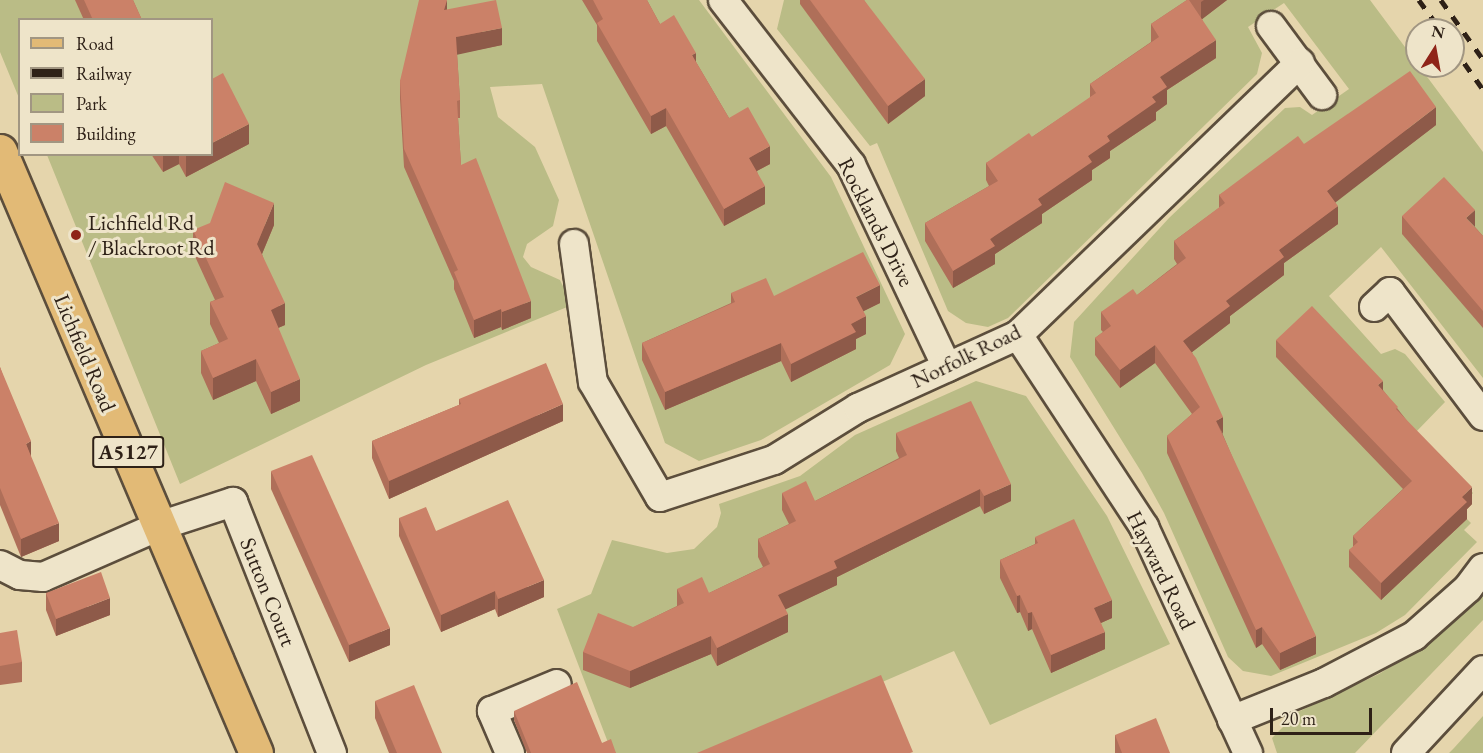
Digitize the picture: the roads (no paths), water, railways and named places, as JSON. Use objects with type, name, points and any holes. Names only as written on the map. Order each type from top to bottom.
[{"type":"main road","name":"Lichfield Road","points":[[3,167],[256,753]]},
{"type":"street","name":"Rocklands Drive","points":[[732,4],[851,165],[947,367]]},
{"type":"street","points":[[1271,26],[1322,95]]},
{"type":"street","name":"Norfolk Road","points":[[574,244],[593,382],[660,497],[774,460],[858,408],[1018,335],[1300,63]]},
{"type":"street","points":[[1374,307],[1390,292],[1483,416]]},
{"type":"street","name":"Hayward Road","points":[[1018,335],[1144,526],[1248,753]]},
{"type":"street","name":"Sutton Court","points":[[159,526],[233,502],[332,753]]},
{"type":"street","points":[[0,565],[20,574],[44,578],[159,526]]},
{"type":"street","points":[[1232,720],[1324,683],[1413,636],[1468,588],[1483,568]]},
{"type":"street","points":[[1406,753],[1483,670]]},
{"type":"street","points":[[510,753],[492,711],[557,684]]},
{"type":"railway","points":[[1419,0],[1432,18]]},
{"type":"railway","points":[[1441,0],[1483,59]]},
{"type":"railway","points":[[1465,64],[1483,89]]},
{"type":"place","name":"Lichfield Rd / Blackroot Rd","points":[[76,235]]}]
